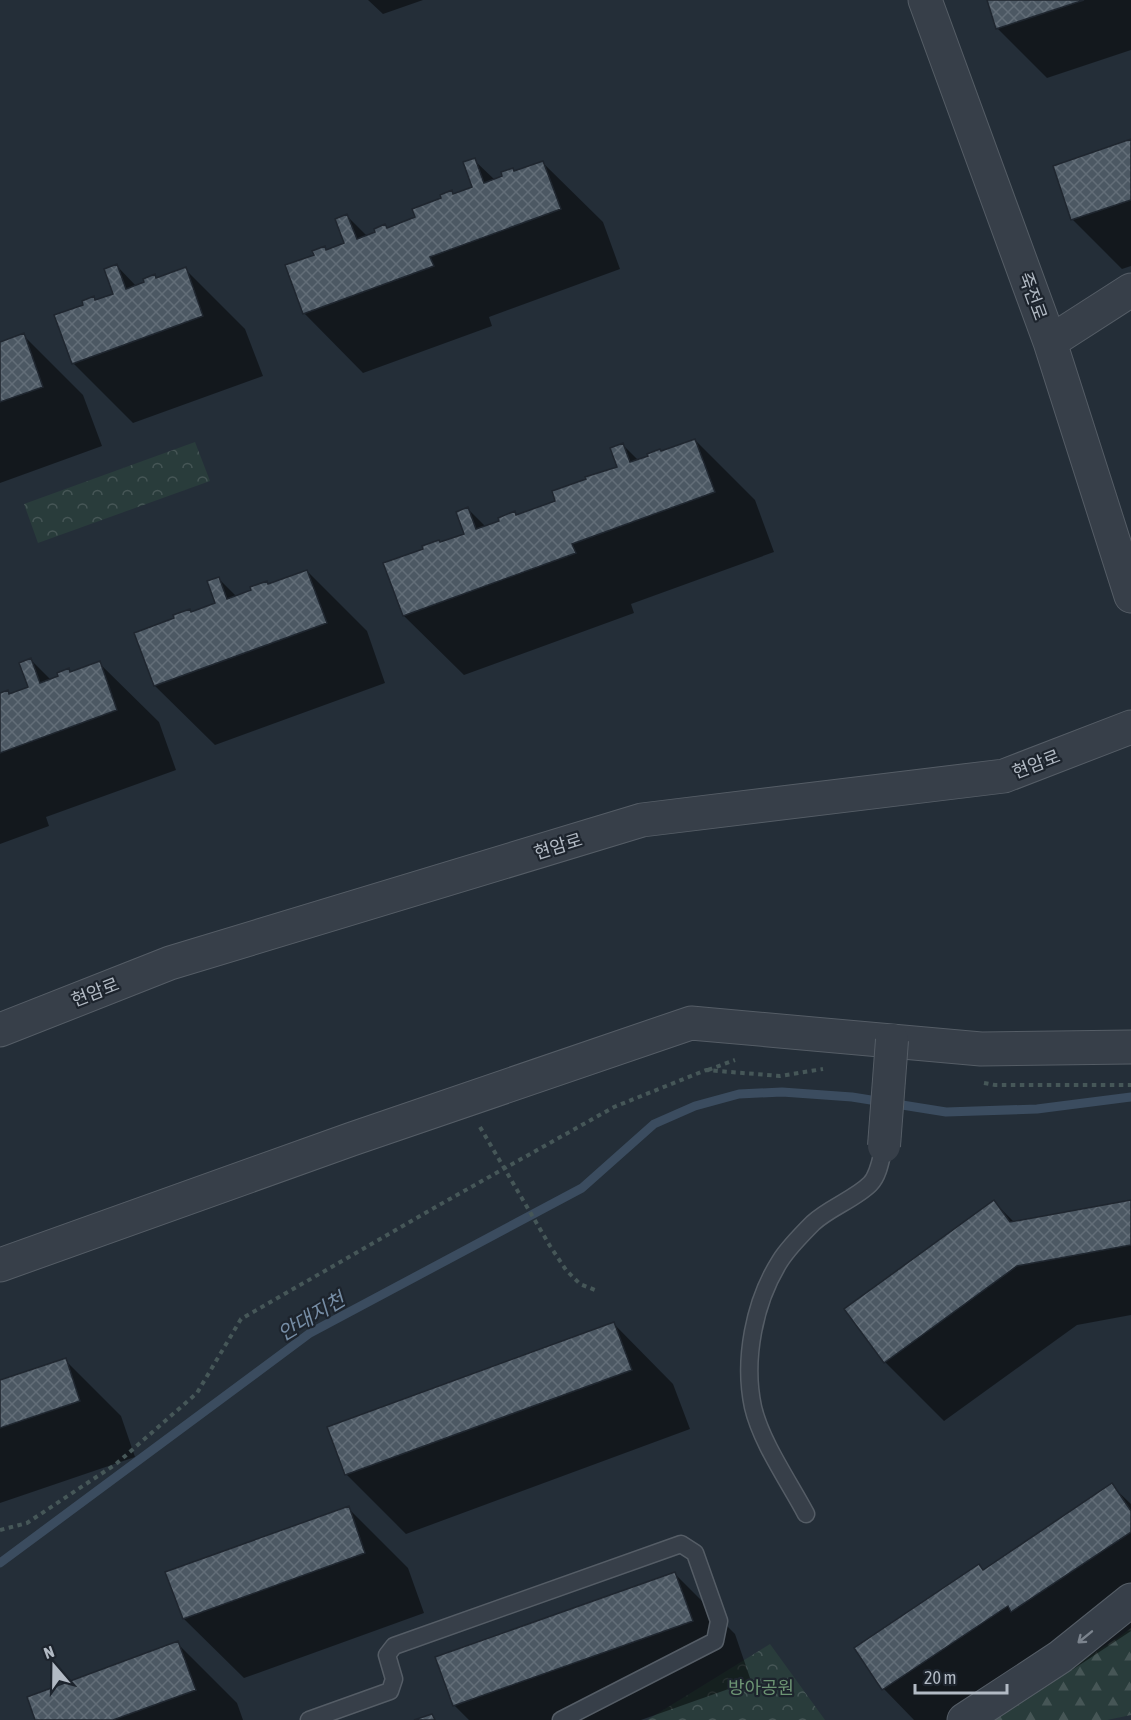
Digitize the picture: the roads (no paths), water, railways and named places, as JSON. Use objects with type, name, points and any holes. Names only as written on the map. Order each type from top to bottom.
[{"type":"street","name":"죽전로","points":[[925,0],[1050,342],[1131,596]]},
{"type":"street","points":[[1050,342],[1131,290]]},
{"type":"street","name":"현암로","points":[[0,1030],[170,963],[642,820],[1004,776],[1131,727]]},
{"type":"street","points":[[0,1265],[352,1138],[691,1023],[981,1049],[1131,1047]]},
{"type":"street","points":[[884,1146],[892,1040]]},
{"type":"street","points":[[964,1720],[1060,1657],[1131,1600]]},
{"type":"lane","points":[[806,1514],[765,1440],[753,1408],[750,1383],[751,1353],[756,1320],[768,1284],[781,1260],[815,1222],[871,1184],[884,1146]]},
{"type":"lane","points":[[309,1720],[390,1691],[394,1678],[387,1655],[394,1646],[681,1544],[695,1553],[719,1621],[715,1641],[561,1720]]},
{"type":"waterway","name":"안대지천","points":[[0,1563],[310,1333],[582,1188],[654,1124],[695,1106],[739,1094],[782,1092],[852,1097],[946,1112],[1037,1109],[1131,1097]]},
{"type":"park label","name":"방아공원","points":[[761,1687]]}]
